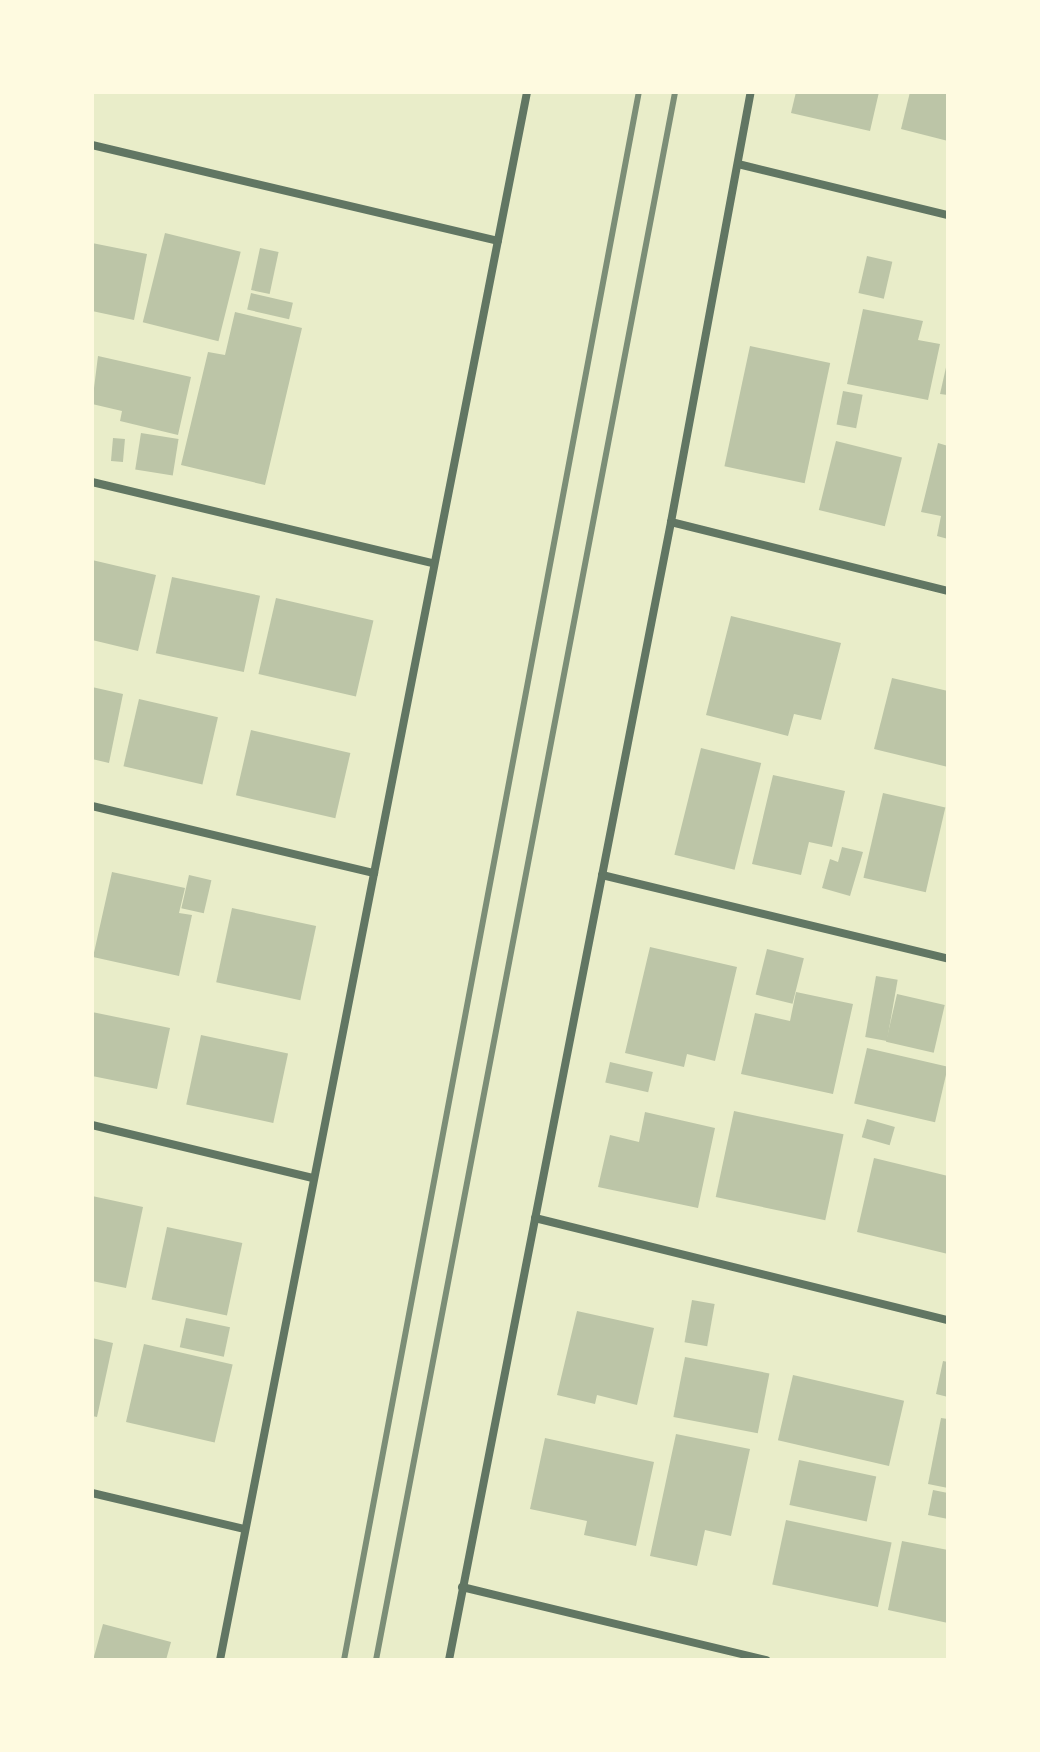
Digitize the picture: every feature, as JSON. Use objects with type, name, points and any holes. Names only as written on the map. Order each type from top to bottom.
[{"type":"street","points":[[220,1660],[527,92]]},
{"type":"street","points":[[449,1660],[671,522],[751,92]]},
{"type":"street","points":[[92,145],[498,241]]},
{"type":"street","points":[[738,164],[948,215]]},
{"type":"street","points":[[92,482],[433,563]]},
{"type":"street","points":[[671,522],[948,591]]},
{"type":"street","points":[[92,806],[374,873]]},
{"type":"street","points":[[602,875],[948,959]]},
{"type":"street","points":[[92,1125],[313,1178]]},
{"type":"street","points":[[535,1218],[948,1320]]},
{"type":"street","points":[[92,1493],[244,1529]]},
{"type":"street","points":[[462,1587],[766,1660]]},
{"type":"building","points":[[796,92],[879,92],[870,131],[791,113]]},
{"type":"building","points":[[910,92],[948,92],[948,141],[901,129]]},
{"type":"building","points":[[165,233],[241,252],[218,341],[143,322]]},
{"type":"building","points":[[92,243],[147,254],[134,320],[92,311]]},
{"type":"building","points":[[260,248],[279,252],[270,294],[251,290]]},
{"type":"building","points":[[867,256],[892,262],[884,299],[858,293]]},
{"type":"building","points":[[251,293],[293,303],[289,319],[247,310]]},
{"type":"building","points":[[863,309],[923,321],[918,340],[940,344],[928,400],[847,384]]},
{"type":"building","points":[[235,312],[302,328],[265,485],[181,465],[208,352],[225,355]]},
{"type":"building","points":[[750,346],[830,363],[805,483],[724,466]]},
{"type":"building","points":[[98,356],[191,377],[178,435],[120,421],[122,411],[92,404]]},
{"type":"building","points":[[948,363],[948,395],[940,394]]},
{"type":"building","points":[[843,391],[863,395],[856,428],[837,424]]},
{"type":"building","points":[[141,433],[179,439],[173,475],[135,470]]},
{"type":"building","points":[[113,438],[125,439],[123,462],[111,461]]},
{"type":"building","points":[[836,441],[902,457],[885,526],[819,510]]},
{"type":"building","points":[[938,443],[948,446],[948,539],[937,536],[941,516],[921,512]]},
{"type":"building","points":[[92,560],[156,575],[138,651],[92,640]]},
{"type":"building","points":[[172,577],[260,596],[244,672],[156,653]]},
{"type":"building","points":[[276,598],[373,620],[356,696],[258,674]]},
{"type":"building","points":[[731,616],[841,643],[821,720],[794,714],[788,736],[706,715]]},
{"type":"building","points":[[892,678],[948,691],[948,767],[874,749]]},
{"type":"building","points":[[92,687],[123,694],[109,763],[92,759]]},
{"type":"building","points":[[139,699],[218,717],[202,784],[123,766]]},
{"type":"building","points":[[251,730],[350,753],[335,818],[236,795]]},
{"type":"building","points":[[701,748],[761,763],[735,870],[674,855]]},
{"type":"building","points":[[773,775],[845,791],[832,847],[809,842],[801,875],[752,864]]},
{"type":"building","points":[[883,793],[945,807],[926,892],[863,878]]},
{"type":"building","points":[[842,847],[863,852],[850,896],[822,888],[830,859],[838,862]]},
{"type":"building","points":[[112,872],[185,888],[179,913],[192,915],[179,976],[93,957]]},
{"type":"building","points":[[189,875],[211,880],[204,913],[181,908]]},
{"type":"building","points":[[232,908],[316,926],[300,1000],[216,982]]},
{"type":"building","points":[[650,947],[737,967],[715,1061],[687,1054],[684,1067],[625,1053]]},
{"type":"building","points":[[767,949],[804,958],[793,1004],[756,995]]},
{"type":"building","points":[[876,976],[898,980],[887,1041],[865,1037]]},
{"type":"building","points":[[796,992],[853,1004],[833,1094],[741,1074],[755,1013],[790,1021]]},
{"type":"building","points":[[897,994],[945,1005],[934,1053],[886,1042]]},
{"type":"building","points":[[92,1012],[170,1028],[157,1089],[92,1076]]},
{"type":"building","points":[[201,1035],[288,1054],[273,1123],[186,1104]]},
{"type":"building","points":[[867,1048],[948,1067],[935,1122],[854,1104]]},
{"type":"building","points":[[610,1062],[653,1072],[648,1092],[605,1082]]},
{"type":"building","points":[[734,1111],[844,1134],[825,1220],[716,1197]]},
{"type":"building","points":[[645,1112],[715,1128],[698,1208],[598,1187],[610,1135],[639,1142]]},
{"type":"building","points":[[867,1119],[895,1127],[890,1145],[862,1137]]},
{"type":"building","points":[[874,1158],[948,1176],[948,1254],[857,1232]]},
{"type":"building","points":[[92,1196],[143,1207],[126,1288],[92,1281]]},
{"type":"building","points":[[167,1227],[242,1243],[227,1315],[152,1299]]},
{"type":"building","points":[[692,1300],[715,1304],[707,1346],[685,1342]]},
{"type":"building","points":[[577,1311],[654,1328],[637,1405],[597,1395],[595,1404],[557,1395]]},
{"type":"building","points":[[186,1318],[230,1327],[224,1357],[180,1347]]},
{"type":"building","points":[[92,1338],[113,1343],[97,1417],[92,1416]]},
{"type":"building","points":[[144,1344],[233,1364],[215,1442],[126,1422]]},
{"type":"building","points":[[685,1357],[769,1373],[758,1433],[673,1417]]},
{"type":"building","points":[[943,1361],[948,1362],[948,1397],[936,1394]]},
{"type":"building","points":[[793,1375],[904,1401],[889,1466],[778,1440]]},
{"type":"building","points":[[941,1418],[948,1419],[948,1488],[928,1484]]},
{"type":"building","points":[[676,1434],[750,1449],[731,1536],[705,1530],[697,1566],[650,1556]]},
{"type":"building","points":[[545,1438],[654,1462],[636,1546],[584,1535],[587,1521],[530,1509]]},
{"type":"building","points":[[799,1460],[876,1476],[867,1521],[789,1505]]},
{"type":"building","points":[[933,1490],[948,1493],[948,1519],[928,1515]]},
{"type":"building","points":[[786,1520],[892,1542],[878,1607],[772,1585]]},
{"type":"building","points":[[902,1541],[948,1550],[948,1623],[888,1610]]},
{"type":"building","points":[[103,1624],[171,1642],[166,1660],[93,1660]]},
{"type":"railway","points":[[344,1660],[639,92]]},
{"type":"railway","points":[[376,1660],[675,92]]}]
